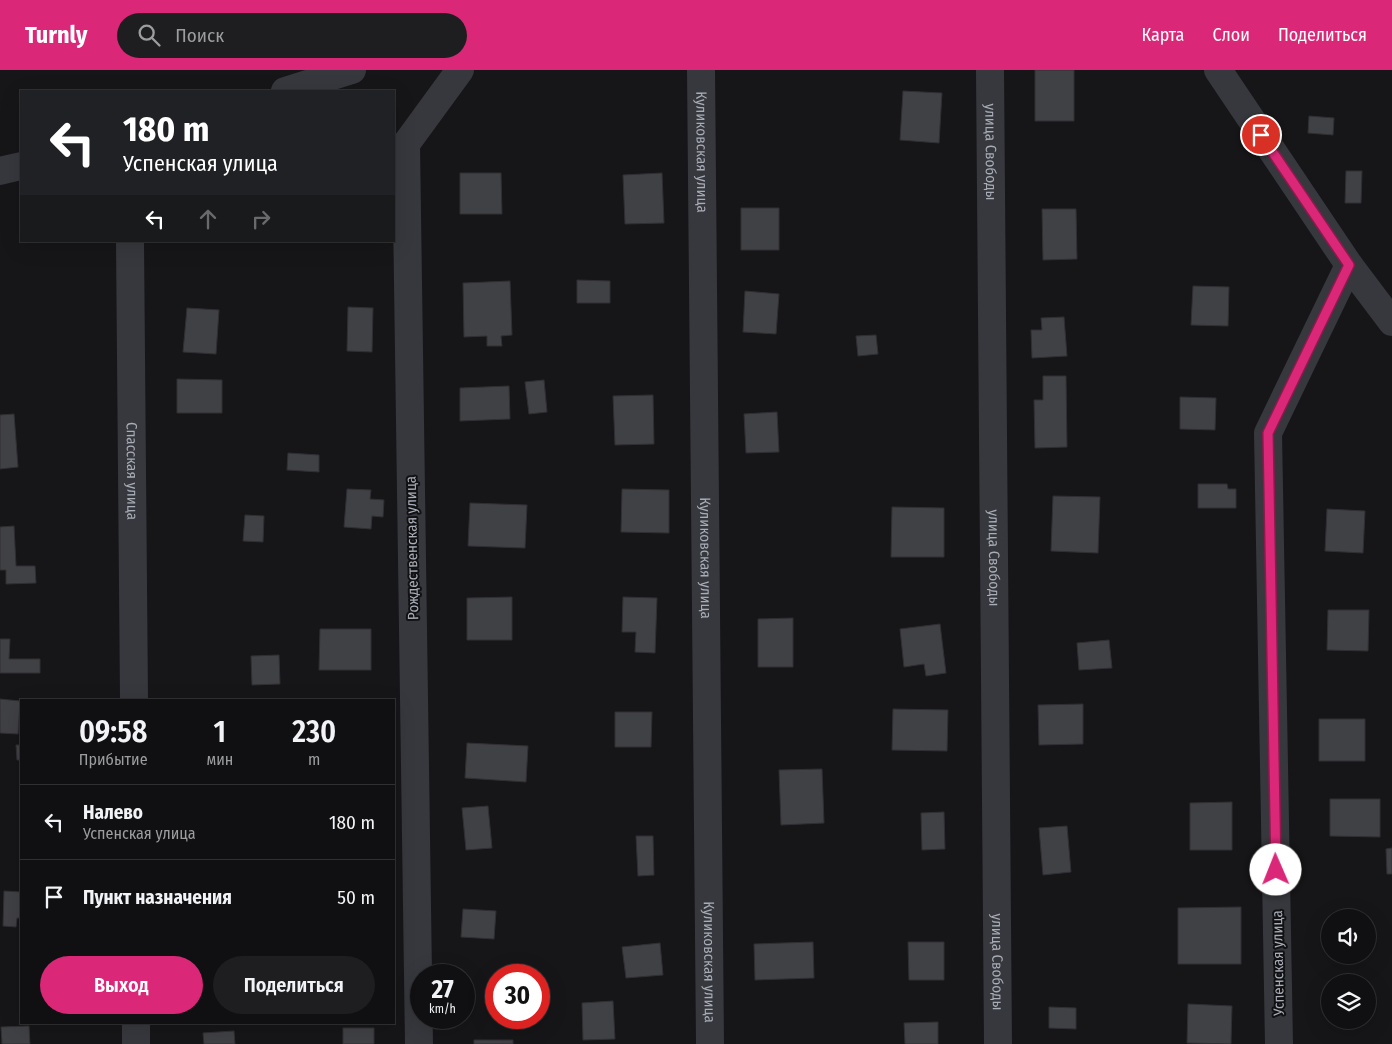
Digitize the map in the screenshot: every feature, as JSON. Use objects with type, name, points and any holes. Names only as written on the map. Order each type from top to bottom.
[{"type":"street","points":[[288,90],[352,70]]},
{"type":"street","name":"Рождественская улица","points":[[419,1044],[406,144],[460,70]]},
{"type":"street","name":"Куликовская улица","points":[[701,70],[710,1044]]},
{"type":"street","name":"улица Свободы","points":[[990,70],[998,1044]]},
{"type":"street","points":[[1218,70],[1349,265],[1392,322]]},
{"type":"street","points":[[0,171],[20,166]]},
{"type":"street","name":"Спасская улица","points":[[130,242],[134,699]]},
{"type":"street","name":"Успенская улица","points":[[1279,1044],[1268,433],[1349,265]]},
{"type":"street","points":[[136,1024],[136,1044]]},
{"type":"building","points":[[1035,70],[1074,70],[1074,121],[1035,121]]},
{"type":"building","points":[[903,91],[942,93],[939,143],[900,140]]},
{"type":"building","points":[[1309,116],[1334,118],[1333,135],[1308,133]]},
{"type":"building","points":[[1346,171],[1362,171],[1361,203],[1345,203]]},
{"type":"building","points":[[460,173],[501,173],[502,214],[460,214]]},
{"type":"building","points":[[662,173],[664,223],[625,224],[623,175]]},
{"type":"building","points":[[741,208],[779,208],[779,250],[741,250]]},
{"type":"building","points":[[1042,209],[1076,209],[1077,259],[1043,260]]},
{"type":"building","points":[[577,280],[610,281],[610,303],[577,303]]},
{"type":"building","points":[[510,281],[512,335],[501,336],[502,346],[487,346],[487,336],[464,337],[463,283]]},
{"type":"building","points":[[1193,286],[1229,287],[1228,326],[1191,325]]},
{"type":"building","points":[[745,291],[779,294],[776,334],[743,332]]},
{"type":"building","points":[[348,307],[373,308],[372,352],[347,351]]},
{"type":"building","points":[[187,308],[219,310],[216,354],[183,352]]},
{"type":"building","points":[[1064,317],[1067,356],[1032,358],[1031,330],[1042,330],[1041,318]]},
{"type":"building","points":[[876,335],[878,354],[858,356],[856,336]]},
{"type":"building","points":[[1043,376],[1066,376],[1067,447],[1035,448],[1034,400],[1043,400]]},
{"type":"building","points":[[177,379],[222,380],[222,413],[177,413]]},
{"type":"building","points":[[544,380],[547,412],[529,414],[525,382]]},
{"type":"building","points":[[509,386],[510,419],[460,421],[460,388]]},
{"type":"building","points":[[653,395],[654,444],[615,445],[613,396]]},
{"type":"building","points":[[1180,397],[1216,398],[1215,430],[1180,429]]},
{"type":"building","points":[[777,412],[779,452],[746,453],[744,414]]},
{"type":"building","points":[[14,414],[18,467],[0,469],[0,415]]},
{"type":"building","points":[[288,453],[319,455],[319,472],[287,470]]},
{"type":"building","points":[[1198,484],[1227,484],[1228,489],[1236,489],[1236,508],[1198,508]]},
{"type":"building","points":[[347,489],[371,490],[370,499],[384,500],[383,517],[372,516],[371,529],[344,527]]},
{"type":"building","points":[[622,489],[669,490],[669,533],[621,532]]},
{"type":"building","points":[[1053,496],[1100,497],[1098,553],[1051,551]]},
{"type":"building","points":[[470,503],[527,505],[525,548],[468,546]]},
{"type":"building","points":[[892,507],[944,508],[944,557],[891,557]]},
{"type":"building","points":[[1327,509],[1365,511],[1363,553],[1325,551]]},
{"type":"building","points":[[245,515],[264,516],[263,542],[243,541]]},
{"type":"building","points":[[14,526],[16,566],[35,566],[36,583],[6,584],[6,570],[0,570],[0,527]]},
{"type":"building","points":[[512,597],[512,640],[467,640],[467,598]]},
{"type":"building","points":[[623,597],[657,598],[655,653],[635,652],[636,632],[622,632]]},
{"type":"building","points":[[1328,610],[1369,610],[1368,651],[1327,650]]},
{"type":"building","points":[[793,618],[793,667],[758,667],[758,619]]},
{"type":"building","points":[[940,624],[946,673],[926,676],[924,664],[904,667],[900,629]]},
{"type":"building","points":[[320,629],[371,629],[371,670],[319,670]]},
{"type":"building","points":[[0,639],[10,639],[9,659],[40,659],[40,673],[0,673]]},
{"type":"building","points":[[1109,640],[1112,668],[1079,670],[1077,643]]},
{"type":"building","points":[[279,655],[280,684],[252,685],[251,656]]},
{"type":"building","points":[[0,699],[20,701],[18,734],[0,733]]},
{"type":"building","points":[[1083,704],[1083,744],[1039,745],[1038,705]]},
{"type":"building","points":[[893,709],[948,710],[947,751],[892,750]]},
{"type":"building","points":[[615,712],[652,712],[651,747],[615,747]]},
{"type":"building","points":[[1319,719],[1365,719],[1365,761],[1319,761]]},
{"type":"building","points":[[467,743],[528,746],[526,782],[465,778]]},
{"type":"building","points":[[16,745],[20,745],[20,760],[17,760]]},
{"type":"building","points":[[822,769],[824,823],[781,825],[779,770]]},
{"type":"building","points":[[1330,799],[1380,799],[1380,837],[1330,836]]},
{"type":"building","points":[[1232,802],[1232,850],[1190,850],[1190,803]]},
{"type":"building","points":[[488,806],[492,848],[466,850],[462,808]]},
{"type":"building","points":[[944,812],[945,849],[922,850],[921,813]]},
{"type":"building","points":[[1067,826],[1071,872],[1043,875],[1039,828]]},
{"type":"building","points":[[636,836],[653,836],[654,875],[638,876]]},
{"type":"building","points":[[1392,848],[1392,874],[1387,874],[1386,849]]},
{"type":"building","points":[[4,891],[20,892],[20,918],[17,918],[16,927],[3,926]]},
{"type":"building","points":[[1241,907],[1241,964],[1178,964],[1178,908]]},
{"type":"building","points":[[463,909],[496,911],[494,939],[461,937]]},
{"type":"building","points":[[813,942],[814,978],[755,980],[754,944]]},
{"type":"building","points":[[908,942],[944,942],[944,980],[909,980]]},
{"type":"building","points":[[660,943],[663,975],[626,978],[622,947]]},
{"type":"building","points":[[613,1001],[615,1039],[583,1040],[582,1003]]},
{"type":"building","points":[[1188,1004],[1232,1006],[1231,1044],[1187,1043]]},
{"type":"building","points":[[1049,1007],[1076,1008],[1076,1029],[1049,1028]]},
{"type":"building","points":[[938,1022],[938,1044],[905,1044],[904,1023]]},
{"type":"building","points":[[29,1026],[30,1044],[2,1044],[1,1027]]},
{"type":"building","points":[[343,1028],[374,1028],[374,1044],[343,1044]]},
{"type":"building","points":[[234,1031],[235,1044],[204,1044],[203,1033]]},
{"type":"building","points":[[474,1040],[513,1040],[513,1044],[474,1044]]},
{"type":"route","points":[[1261,135],[1349,265],[1268,433],[1276,870]]}]
